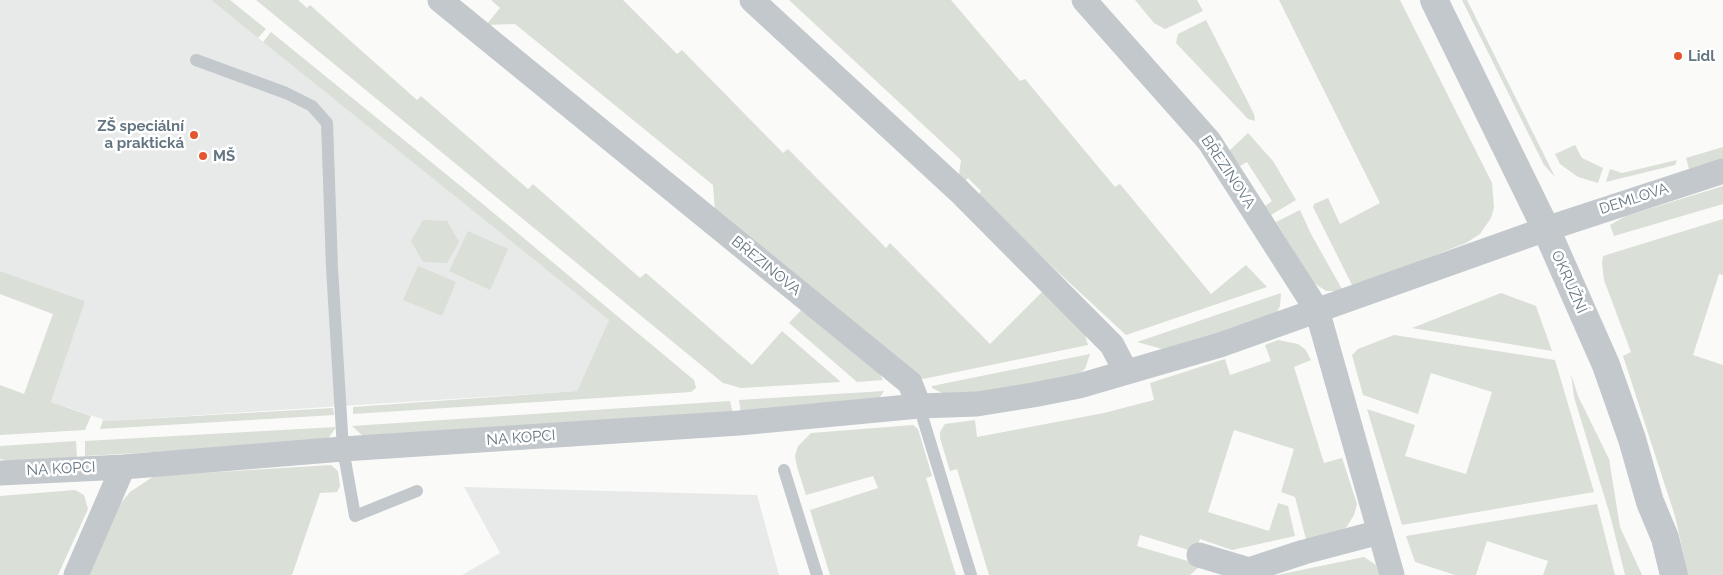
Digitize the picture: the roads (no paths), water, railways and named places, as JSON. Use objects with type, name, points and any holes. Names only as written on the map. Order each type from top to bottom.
[{"type":"street","name":"BŘEZINOVA","points":[[440,0],[910,383],[919,406]]},
{"type":"street","points":[[752,0],[959,191],[1112,345],[1126,372]]},
{"type":"street","name":"BŘEZINOVA","points":[[1084,0],[1209,141],[1316,310],[1392,575]]},
{"type":"street","name":"OKRUŽNÍ","points":[[1434,0],[1546,228],[1606,364],[1632,439],[1650,502],[1665,538],[1674,575]]},
{"type":"street","name":"DEMLOVA","points":[[1546,228],[1723,171]]},
{"type":"street","points":[[919,406],[977,404],[1079,386],[1220,346],[1546,228]]},
{"type":"street","name":"NA KOPCI","points":[[0,472],[122,467],[344,449],[739,424],[919,406]]},
{"type":"street","name":"NA KOPCI","points":[[76,575],[122,467]]},
{"type":"street","points":[[1199,555],[1248,572],[1304,552],[1380,532]]},
{"type":"lane","points":[[196,60],[278,90],[312,106],[327,123],[332,268],[344,449],[356,516],[416,491]]},
{"type":"lane","points":[[919,406],[971,575]]},
{"type":"lane","points":[[784,470],[817,575]]},
{"type":"place","name":"Lidl","points":[[1678,56]]},
{"type":"place","name":"ZŠ speciální a praktická","points":[[194,135]]},
{"type":"place","name":"MŠ","points":[[203,156]]}]
